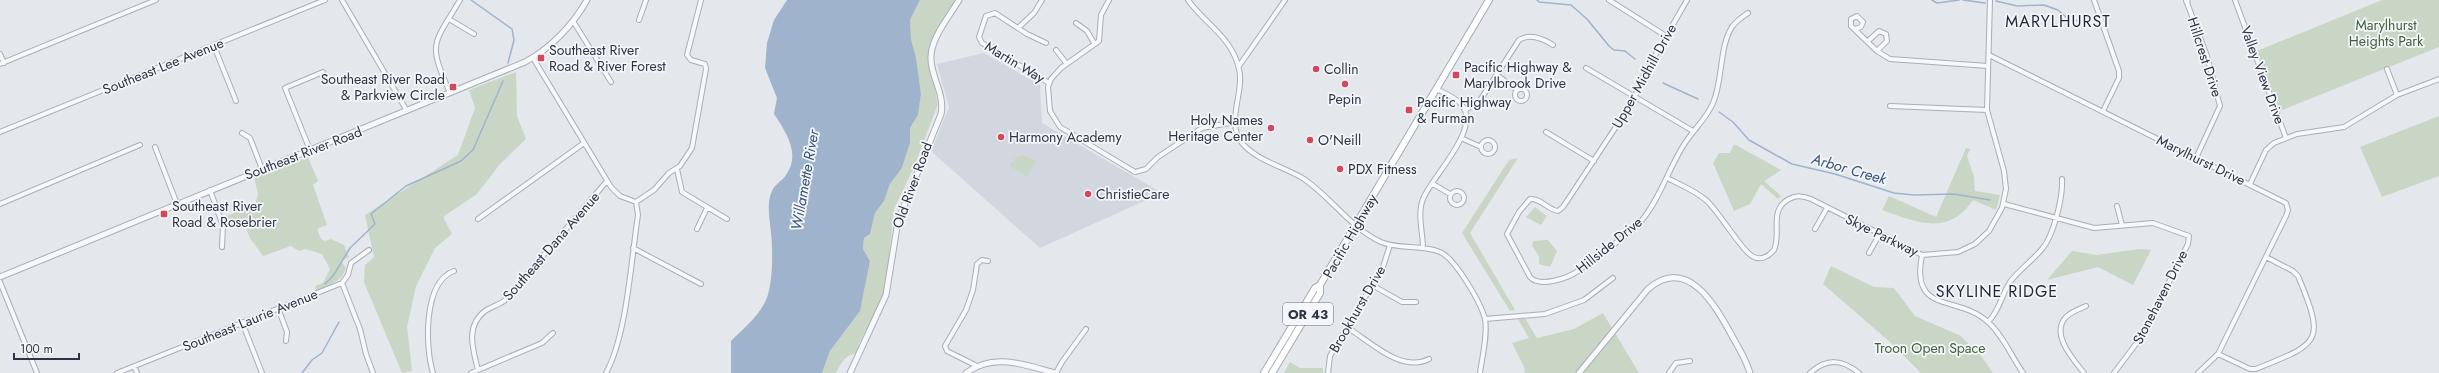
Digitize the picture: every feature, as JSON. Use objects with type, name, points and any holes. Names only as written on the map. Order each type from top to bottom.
[{"type":"main road","name":"Pacific Highway","points":[[1264,373],[1315,288],[1320,285],[1356,226],[1488,0]]},
{"type":"main road","name":"Pacific Highway","points":[[1272,373],[1320,293],[1320,285]]},
{"type":"street","points":[[0,54],[2,64],[156,0]]},
{"type":"street","name":"Southeast Lee Avenue","points":[[0,132],[325,0]]},
{"type":"street","points":[[342,0],[407,111]]},
{"type":"street","points":[[450,93],[437,62],[435,51],[438,37],[460,0]]},
{"type":"street","name":"Southeast River Road","points":[[0,277],[262,168],[407,111],[533,58],[573,21],[587,0]]},
{"type":"street","points":[[638,20],[646,0]]},
{"type":"street","points":[[636,202],[654,190],[669,173],[677,169],[693,144],[706,69],[705,64],[691,60],[687,55],[701,0]]},
{"type":"street","name":"Old River Road","points":[[850,373],[886,295],[898,220],[940,114],[941,102],[931,63],[931,52],[959,0]]},
{"type":"street","points":[[1019,27],[1034,13],[1042,0]]},
{"type":"street","points":[[1109,0],[1101,15],[1099,41],[1094,43],[1055,74],[1050,83],[1048,104],[1055,122],[1068,132],[1136,172],[1146,169],[1158,157],[1202,128],[1235,122]]},
{"type":"street","points":[[1188,0],[1223,36],[1239,66],[1240,74],[1235,122],[1238,136],[1246,147],[1304,180],[1356,226],[1390,245],[1423,248],[1440,252],[1450,259],[1477,301],[1485,319],[1480,373]]},
{"type":"street","points":[[1239,66],[1285,0]]},
{"type":"street","points":[[1609,0],[1666,36]]},
{"type":"street","name":"Upper Midhill Drive","points":[[1558,211],[1573,193],[1635,97],[1644,75],[1687,0]]},
{"type":"street","points":[[1989,55],[1990,0]]},
{"type":"street","points":[[2094,0],[2119,71],[2119,78],[2103,111]]},
{"type":"street","name":"Valley View Drive","points":[[2235,0],[2286,138],[2266,150],[2250,184]]},
{"type":"street","name":"Hillcrest Drive","points":[[2187,1],[2207,56],[2220,106],[2196,158]]},
{"type":"street","name":"Martin Way","points":[[1046,42],[1027,34],[1000,14],[990,13],[986,16],[982,26],[980,40],[1050,83]]},
{"type":"street","name":"Hillside Drive","points":[[1558,211],[1537,200],[1530,199],[1508,230],[1509,241],[1530,277],[1538,283],[1574,274],[1631,230],[1647,213],[1668,178],[1683,145],[1714,103],[1730,30],[1748,13]]},
{"type":"street","points":[[449,19],[474,34]]},
{"type":"street","points":[[573,21],[611,82]]},
{"type":"street","points":[[1076,23],[1087,31],[1094,43]]},
{"type":"street","points":[[1856,29],[1877,51],[1890,59],[1899,61],[1988,66]]},
{"type":"street","points":[[1868,41],[1879,31],[1886,34],[1887,41],[1877,51]]},
{"type":"street","points":[[1465,110],[1479,102],[1515,43],[1522,38],[1535,37],[1553,45]]},
{"type":"street","points":[[214,46],[236,101]]},
{"type":"street","points":[[1056,50],[1067,64]]},
{"type":"street","name":"Skye Parkway","points":[[1668,178],[1695,192],[1708,202],[1747,252],[1756,258],[1767,256],[1774,250],[1776,244],[1776,217],[1779,208],[1785,201],[1801,196],[1922,255],[1953,254],[1976,244],[1993,226],[2004,204],[2006,177],[1987,110],[1989,55]]},
{"type":"street","name":"Marylhurst Drive","points":[[1989,55],[2283,200],[2288,206],[2286,216],[2218,354],[2198,373]]},
{"type":"street","points":[[533,58],[607,181],[620,196],[636,202]]},
{"type":"street","points":[[1586,68],[1693,131]]},
{"type":"street","points":[[2387,69],[2397,95]]},
{"type":"street","points":[[310,150],[285,88],[323,72]]},
{"type":"street","points":[[1497,74],[1517,90]]},
{"type":"street","points":[[2286,138],[2298,134],[2344,127],[2397,95],[2439,79]]},
{"type":"street","points":[[1423,248],[1421,206],[1424,197],[1461,138],[1466,122],[1465,110],[1453,98],[1436,89]]},
{"type":"street","points":[[1890,106],[1987,110]]},
{"type":"street","points":[[1546,132],[1594,161]]},
{"type":"street","points":[[242,133],[250,138],[262,168]]},
{"type":"street","points":[[1461,138],[1481,147]]},
{"type":"street","points":[[478,219],[584,143]]},
{"type":"street","points":[[0,204],[140,145]]},
{"type":"street","points":[[155,147],[177,204]]},
{"type":"street","points":[[677,169],[682,192],[727,219]]},
{"type":"street","points":[[1988,322],[1997,313],[2005,291],[2015,276],[2044,247],[2055,218],[2063,189],[2062,179]]},
{"type":"street","name":"Southeast Dana Avenue","points":[[478,370],[472,337],[476,319],[508,296],[607,181]]},
{"type":"street","points":[[1433,184],[1450,194]]},
{"type":"street","points":[[210,190],[223,226],[222,247]]},
{"type":"street","points":[[606,373],[618,346],[638,215],[636,202]]},
{"type":"street","name":"Stonehaven Drive","points":[[2004,204],[2094,228],[2152,223],[2189,236],[2186,247],[2142,336],[2114,373]]},
{"type":"street","points":[[2117,206],[2122,225]]},
{"type":"street","points":[[697,229],[707,208]]},
{"type":"street","points":[[1815,229],[1827,208]]},
{"type":"street","points":[[1869,254],[1879,235]]},
{"type":"street","name":"Brookhurst Drive","points":[[1328,373],[1330,356],[1383,267],[1390,245]]},
{"type":"street","points":[[633,248],[701,284]]},
{"type":"street","points":[[369,250],[351,263],[348,275],[342,283],[360,329],[366,354],[374,373]]},
{"type":"street","points":[[1922,255],[1919,276],[1922,286],[1928,296],[1937,301],[1971,311],[1988,322],[2022,373]]},
{"type":"street","points":[[2218,354],[2250,369],[2256,369],[2300,351],[2312,335],[2315,320],[2298,276],[2293,271],[2266,257]]},
{"type":"street","points":[[977,366],[947,351],[945,346],[966,310],[973,290],[977,264],[982,260],[988,261]]},
{"type":"street","points":[[433,373],[428,346],[429,314],[440,283],[446,274],[454,271]]},
{"type":"street","points":[[1485,319],[1545,314],[1584,300],[1613,278]]},
{"type":"street","points":[[1579,373],[1648,290],[1660,282],[1674,279],[1693,284],[1707,296],[1728,328],[1750,373]]},
{"type":"street","points":[[0,282],[37,373]]},
{"type":"street","name":"Southeast Laurie Avenue","points":[[117,373],[342,283]]},
{"type":"street","points":[[1372,285],[1402,302],[1416,302]]},
{"type":"street","points":[[2084,373],[2064,344],[2060,330],[2067,316],[2086,306]]},
{"type":"street","points":[[278,308],[287,332],[286,341]]},
{"type":"street","points":[[242,322],[262,373]]},
{"type":"street","points":[[1348,328],[1368,341],[1390,360],[1418,366],[1429,359]]},
{"type":"street","points":[[966,373],[977,366],[1003,361],[1056,373],[1062,362],[1086,329]]},
{"type":"street","points":[[471,373],[542,343],[553,333]]},
{"type":"street","points":[[1669,373],[1676,363],[1690,360]]},
{"type":"street","points":[[1810,373],[1821,364],[1836,361],[1847,364],[1859,373]]},
{"type":"street","points":[[134,366],[137,373]]},
{"type":"shaded area","name":"Harmony Academy","points":[[984,53],[1040,85],[1042,123],[1162,193],[1040,248],[931,151],[949,107],[937,64]]},
{"type":"green space","points":[[920,0],[958,0],[929,53],[929,62],[938,104],[914,167],[894,209],[886,285],[881,302],[859,343],[857,353],[846,358],[836,373],[822,373],[830,351],[860,311],[870,261],[863,250],[864,238],[870,234],[875,213],[884,201],[890,184],[902,168],[910,143],[910,128],[918,115],[921,94],[916,57],[911,39],[910,20]]},
{"type":"green space","name":"Marylhurst Heights Park","points":[[2382,0],[2439,0],[2439,47],[2280,111],[2257,51]]},
{"type":"green space","points":[[516,72],[517,116],[526,139],[500,164],[477,194],[443,217],[452,234],[435,248],[416,286],[407,327],[412,371],[402,373],[364,282],[365,265],[374,257],[365,215],[458,155],[475,108],[469,90]]},
{"type":"green space","points":[[2439,116],[2439,176],[2382,197],[2360,147]]},
{"type":"green space","points":[[1734,144],[1781,170],[1764,181],[1781,196],[1778,199],[1761,184],[1750,204],[1734,211],[1713,163],[1719,153],[1730,153]]},
{"type":"green space","points":[[1966,148],[1970,149],[1967,156],[1974,177],[1975,191],[2000,195],[1996,210],[1973,200],[1963,212],[1953,219],[1942,223],[1931,223],[1907,219],[1882,210],[1889,196],[1936,217]]},
{"type":"green space","points":[[1022,155],[1036,161],[1027,177],[1010,166],[1014,159]]},
{"type":"green space","points":[[308,157],[318,181],[313,185],[327,225],[317,229],[321,239],[325,241],[331,239],[344,245],[349,257],[341,261],[346,268],[342,276],[330,285],[316,291],[315,286],[323,283],[330,269],[322,254],[305,249],[299,251],[291,246],[263,256],[250,238],[244,223],[230,228],[224,217],[255,205],[258,194],[254,177]]},
{"type":"green space","points":[[1518,158],[1470,233],[1515,310],[1510,311],[1462,233],[1509,160]]},
{"type":"green space","points":[[1535,207],[1547,216],[1541,225],[1526,217]]},
{"type":"green space","points":[[1548,240],[1557,251],[1550,267],[1539,264],[1539,256],[1532,246],[1533,241]]},
{"type":"green space","points":[[2139,249],[2151,250],[2133,285],[2098,267],[2047,280],[2072,251],[2097,255]]},
{"type":"green space","name":"Troon Open Space","points":[[1831,266],[1874,287],[1894,288],[1915,316],[1961,336],[1981,356],[1993,373],[1921,373],[1890,342],[1823,284]]},
{"type":"green space","points":[[1603,313],[1639,373],[1524,373],[1525,369],[1512,343],[1529,338],[1518,319],[1525,318],[1537,338],[1574,329]]},
{"type":"green space","points":[[1290,362],[1300,368],[1323,368],[1323,373],[1284,373]]},
{"type":"water","name":"Willamette River","points":[[787,0],[920,0],[910,20],[911,39],[916,57],[921,94],[918,115],[910,128],[910,143],[902,168],[890,184],[884,201],[875,213],[870,234],[864,238],[863,249],[870,261],[860,311],[830,351],[822,373],[731,373],[731,341],[750,322],[763,306],[768,294],[772,258],[769,201],[773,189],[786,175],[792,159],[790,143],[774,114],[777,98],[765,68],[767,43],[774,20]]},
{"type":"waterway","points":[[471,0],[512,29],[514,40],[508,63]]},
{"type":"waterway","name":"Arbor Creek","points":[[1537,0],[1539,2],[1571,5],[1587,19],[1609,46],[1614,50],[1625,51],[1635,59]]},
{"type":"waterway","points":[[1932,0],[1937,3],[1959,0]]},
{"type":"waterway","points":[[1963,0],[1985,3]]},
{"type":"waterway","points":[[1996,1],[2017,6],[2044,5],[2058,10],[2067,18],[2090,24]]},
{"type":"waterway","points":[[325,284],[333,276],[350,248],[375,224],[371,214],[406,186],[461,161],[473,150],[503,81]]},
{"type":"waterway","name":"Arbor Creek","points":[[1663,83],[1698,99]]},
{"type":"waterway","name":"Arbor Creek","points":[[1719,112],[1733,122],[1749,140],[1792,164],[1835,174],[1894,193],[1914,195],[1954,194],[1990,200]]},
{"type":"waterway","points":[[302,373],[312,360],[322,353],[339,322]]},
{"type":"place","name":"Southeast River Road & River Forest","points":[[541,58]]},
{"type":"place","name":"Collin","points":[[1316,69]]},
{"type":"place","name":"Pacific Highway & Marylbrook Drive","points":[[1456,75]]},
{"type":"place","name":"Pepin","points":[[1345,84]]},
{"type":"place","name":"Southeast River Road & Parkview Circle","points":[[453,87]]},
{"type":"place","name":"Pacific Highway & Furman","points":[[1409,110]]},
{"type":"place","name":"Holy Names Heritage Center","points":[[1271,128]]},
{"type":"place","name":"Harmony Academy","points":[[1001,137]]},
{"type":"place","name":"O'Neill","points":[[1310,140]]},
{"type":"place","name":"PDX Fitness","points":[[1340,169]]},
{"type":"place","name":"ChristieCare","points":[[1088,194]]},
{"type":"place","name":"Southeast River Road & Rosebrier","points":[[164,214]]},
{"type":"district","name":"MARYLHURST","points":[[2058,21]]},
{"type":"district","name":"SKYLINE RIDGE","points":[[1997,291]]}]
